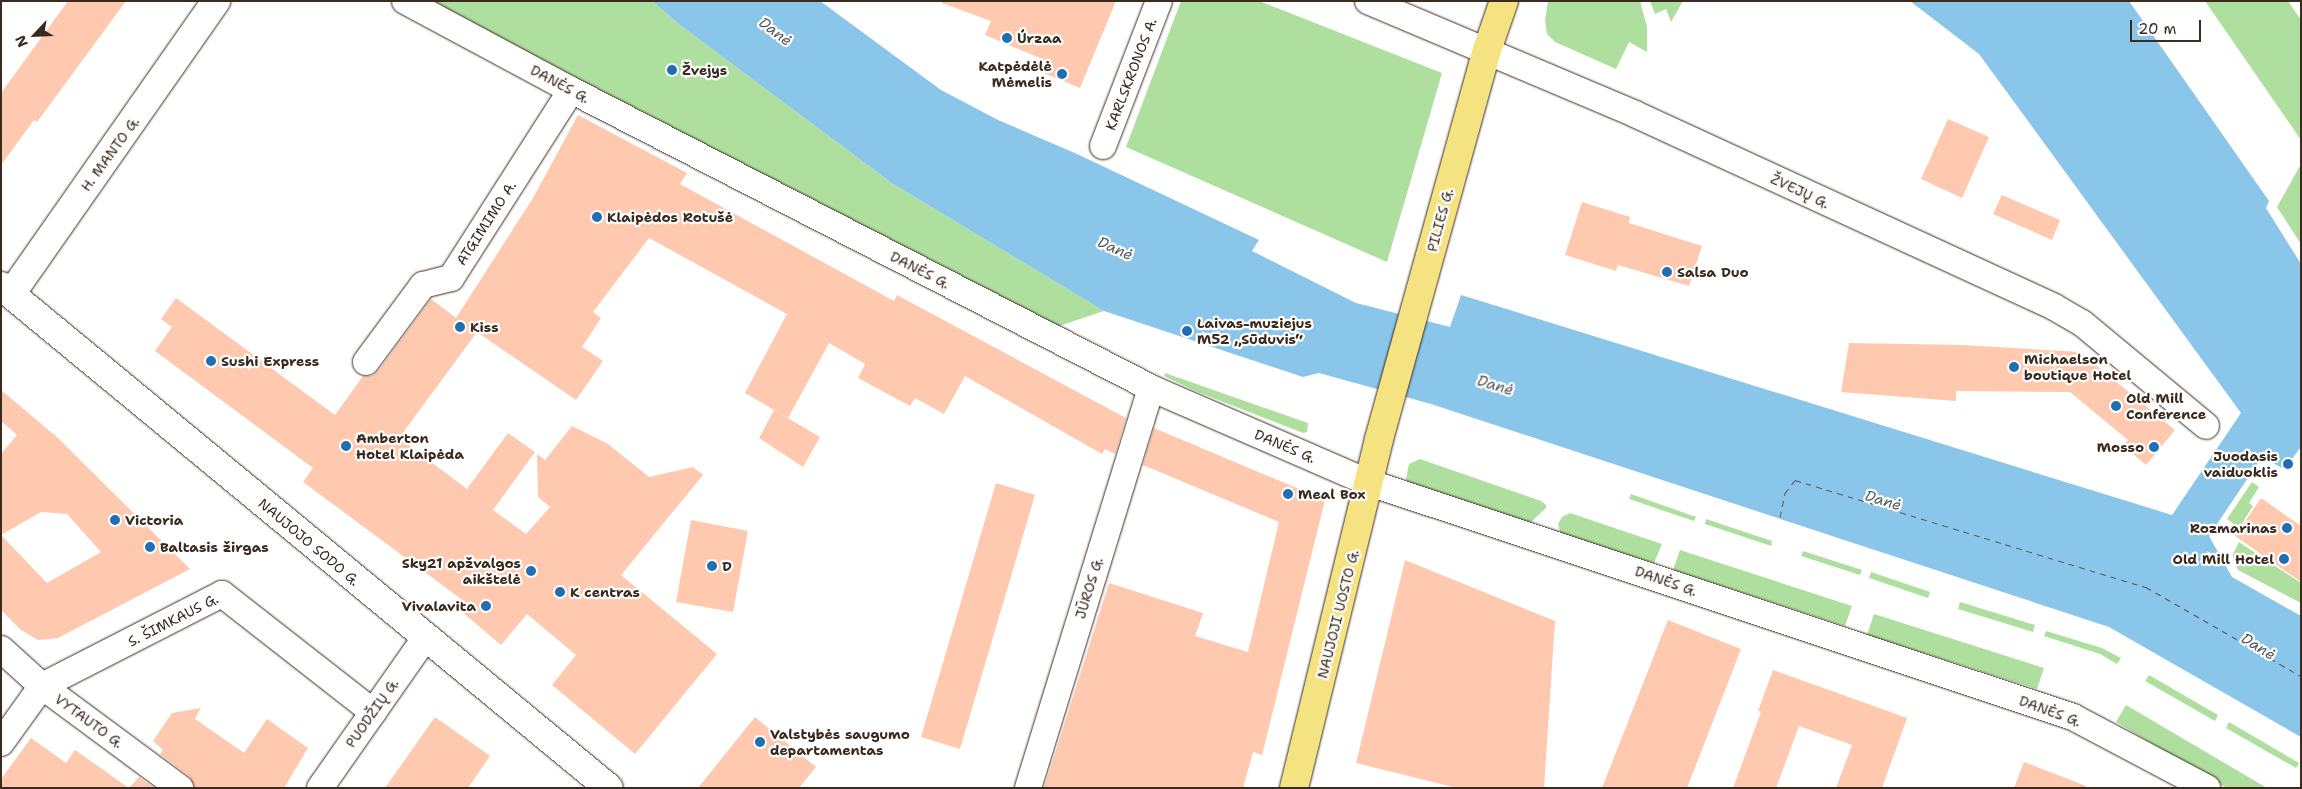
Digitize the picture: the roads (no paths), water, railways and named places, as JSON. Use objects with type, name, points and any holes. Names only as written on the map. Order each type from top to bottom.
[{"type":"main road","name":"H. MANTO G.","points":[[4,295],[216,1]]},
{"type":"main road","name":"PILIES G.","points":[[1379,439],[1487,50],[1504,1]]},
{"type":"main road","name":"NAUJOJO SODO G.","points":[[4,295],[608,788]]},
{"type":"main road","name":"NAUJOJI UOSTO G.","points":[[1294,788],[1370,483],[1379,439]]},
{"type":"street","name":"DANĖS G.","points":[[405,1],[571,90],[1151,388],[1370,483],[2073,717],[2207,788]]},
{"type":"street","name":"KARLSKRONOS A.","points":[[1103,146],[1159,1]]},
{"type":"street","name":"ŽVEJŲ G.","points":[[1368,1],[1634,114],[2054,307],[2082,323],[2206,426]]},
{"type":"street","name":"ATGIMIMO A.","points":[[366,362],[423,285],[451,278],[571,90]]},
{"type":"street","name":"JŪROS G.","points":[[1028,788],[1151,388]]},
{"type":"street","name":"S. ŠIMKAUS G.","points":[[1,743],[42,686],[222,594],[372,712]]},
{"type":"street","name":"PUODŽIŲ G.","points":[[320,788],[425,638]]},
{"type":"street","name":"VYTAUTO G.","points":[[1,649],[42,686],[180,788]]},
{"type":"water","name":"Danė","points":[[652,1],[820,1],[941,90],[998,120],[1077,154],[1259,240],[1252,251],[1356,303],[1450,327],[1461,295],[2172,515],[2241,413],[1979,54],[1910,1],[2129,1],[2269,201],[2266,208],[2301,264],[2301,447],[2284,469],[2262,457],[2209,536],[2232,577],[2301,616],[2301,737],[2109,627],[1431,404],[1319,373],[1303,377],[1104,311],[893,184],[680,25]]},
{"type":"place","name":"Úrzaa","points":[[1007,38]]},
{"type":"place","name":"Žvejys","points":[[672,70]]},
{"type":"place","name":"Katpėdėlė Mėmelis","points":[[1062,74]]},
{"type":"place","name":"Klaipėdos Rotušė","points":[[597,217]]},
{"type":"place","name":"Salsa Duo","points":[[1667,272]]},
{"type":"place","name":"Kiss","points":[[460,327]]},
{"type":"place","name":"Laivas-muziejus M52 „Sūduvis“","points":[[1187,331]]},
{"type":"place","name":"Sushi Express","points":[[211,361]]},
{"type":"place","name":"Michaelson boutique Hotel","points":[[2014,367]]},
{"type":"place","name":"Old Mill Conference","points":[[2116,406]]},
{"type":"place","name":"Amberton Hotel Klaipėda","points":[[346,446]]},
{"type":"place","name":"Mosso","points":[[2154,447]]},
{"type":"place","name":"Juodasis vaiduoklis","points":[[2288,464]]},
{"type":"place","name":"Meal Box","points":[[1288,494]]},
{"type":"place","name":"Victoria","points":[[115,520]]},
{"type":"place","name":"Rozmarinas","points":[[2287,528]]},
{"type":"place","name":"Baltasis žirgas","points":[[150,547]]},
{"type":"place","name":"Old Mill Hotel","points":[[2284,559]]},
{"type":"place","name":"D","points":[[712,566]]},
{"type":"place","name":"Sky21 apžvalgos aikštelė","points":[[531,571]]},
{"type":"place","name":"K centras","points":[[560,592]]},
{"type":"place","name":"Vivalavita","points":[[486,606]]},
{"type":"place","name":"Valstybės saugumo departamentas","points":[[760,742]]}]
